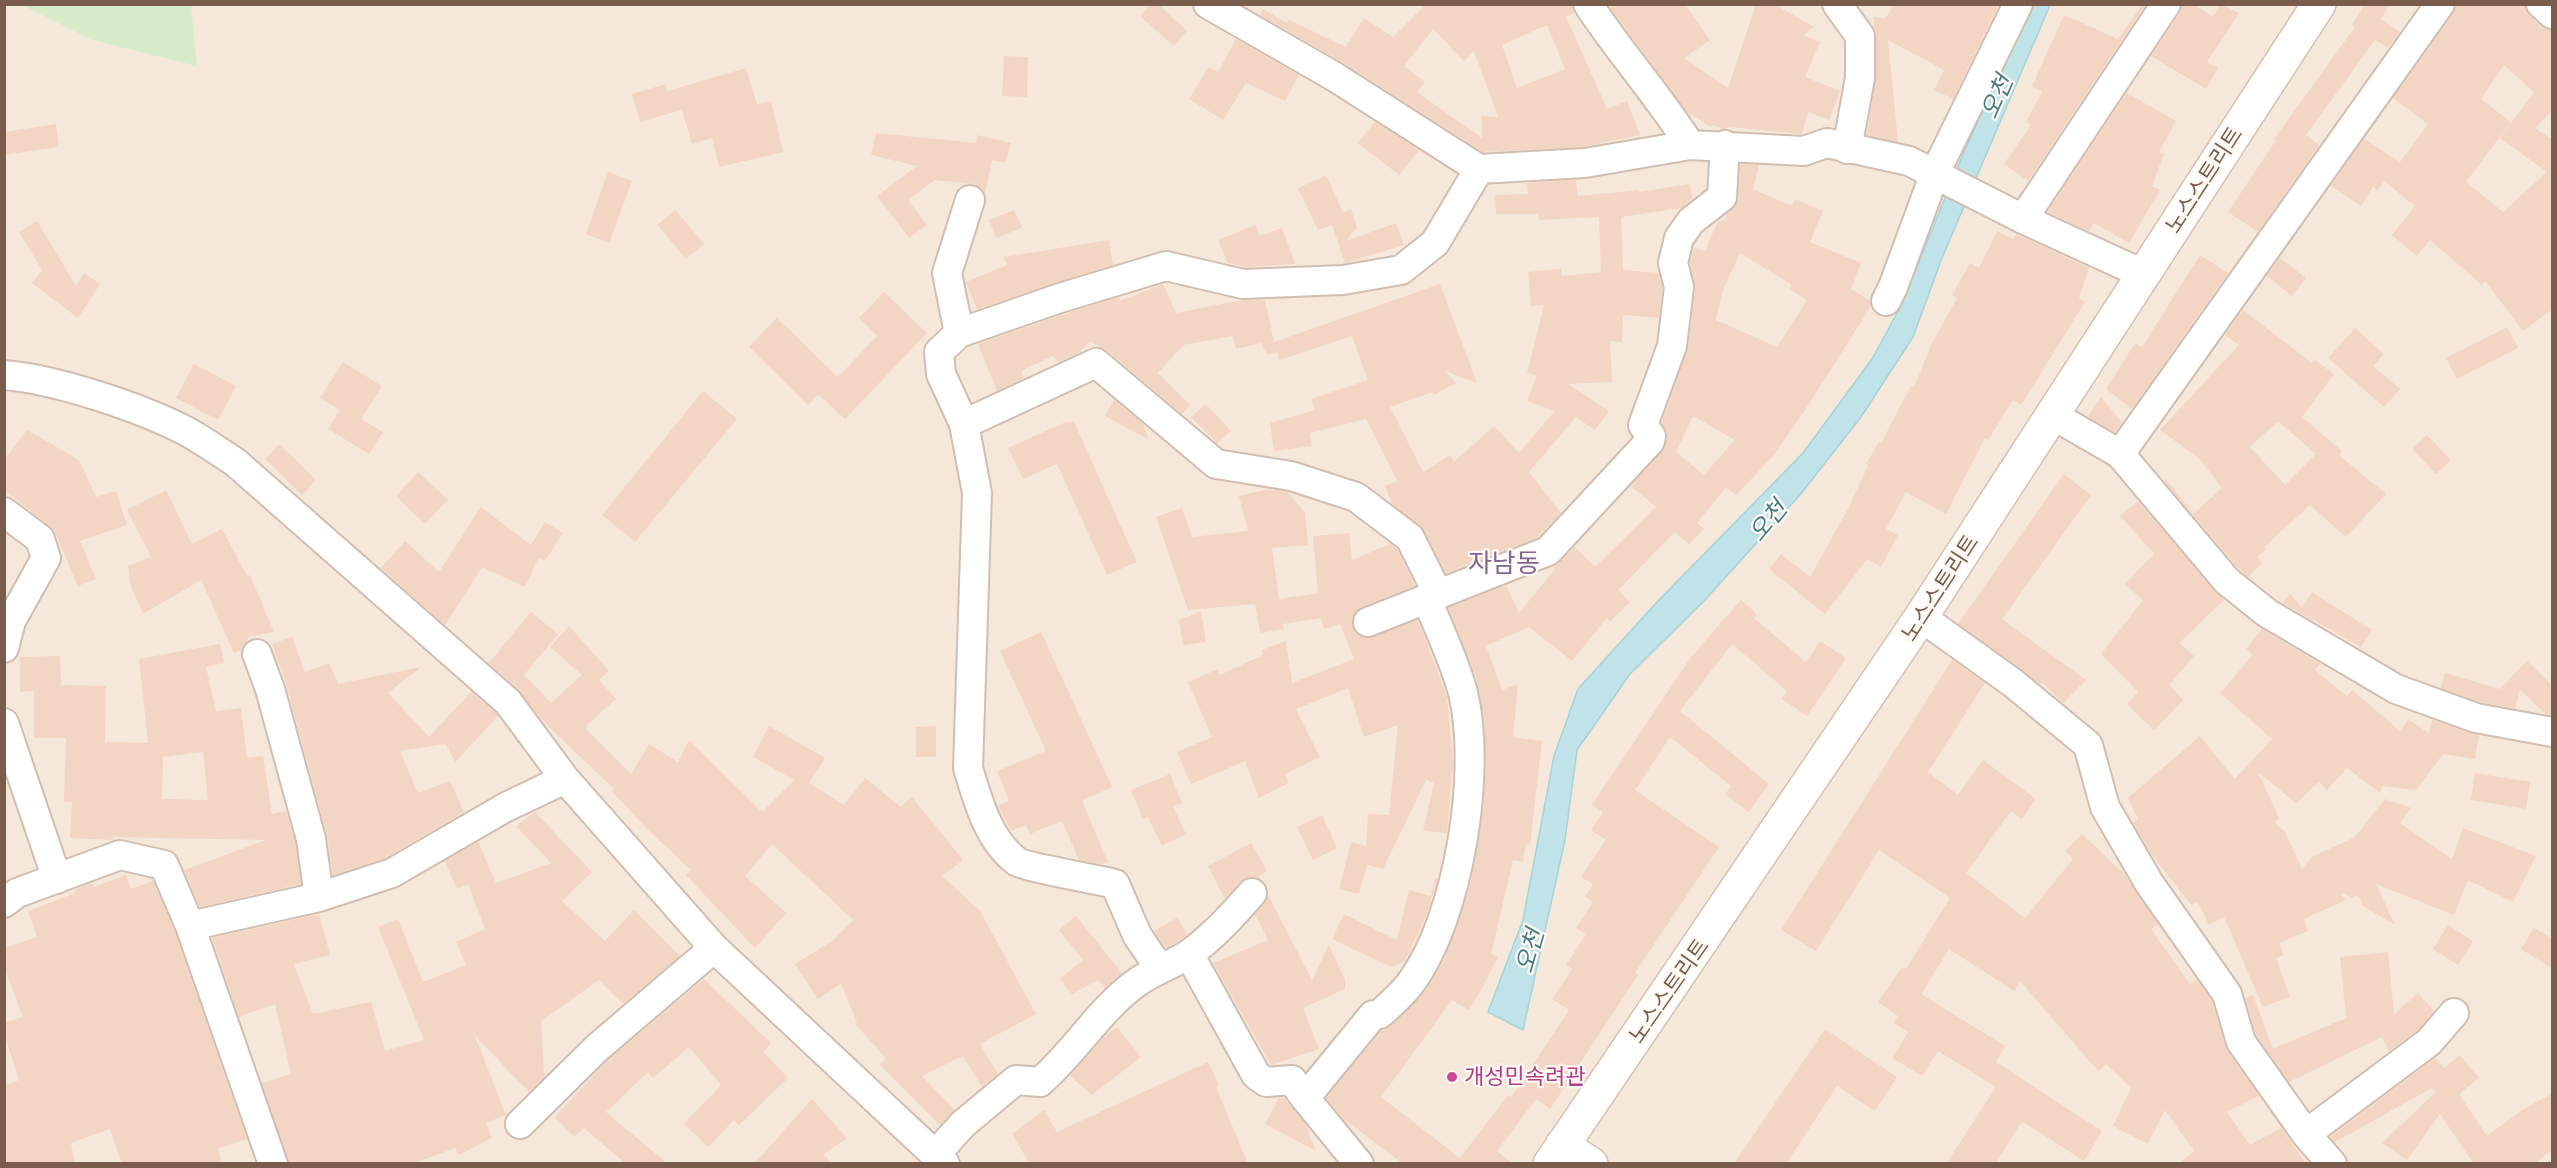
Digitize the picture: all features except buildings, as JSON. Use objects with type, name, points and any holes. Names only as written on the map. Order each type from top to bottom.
[{"type":"main road","name":"노스스트리트","points":[[1556,1154],[1711,930],[1922,617],[2051,414],[2319,4]]},
{"type":"main road","points":[[1556,1154],[1591,1164]]},
{"type":"street","points":[[1208,4],[1335,77],[1479,169],[1585,163],[1690,145],[1804,151],[1827,143],[1909,161],[2023,219],[2143,274]]},
{"type":"street","points":[[1588,4],[1611,38],[1666,107],[1690,145]]},
{"type":"street","points":[[1837,4],[1860,36],[1860,78],[1847,149]]},
{"type":"street","points":[[1886,301],[1935,173],[2018,4]]},
{"type":"street","points":[[2023,219],[2166,4]]},
{"type":"street","points":[[2120,454],[2440,4]]},
{"type":"street","points":[[2541,4],[2553,15]]},
{"type":"street","points":[[1368,622],[1548,551],[1650,441],[1652,436],[1643,425],[1672,346],[1679,287],[1673,263],[1679,238],[1691,221],[1722,197],[1725,146]]},
{"type":"street","points":[[1160,969],[1137,935],[1115,884],[1018,863],[994,837],[980,807],[968,768],[977,493],[964,424],[941,374],[939,352],[959,333],[1060,298],[1166,266],[1243,284],[1343,280],[1401,270],[1435,243],[1479,169]]},
{"type":"street","points":[[959,333],[947,273],[969,200]]},
{"type":"street","points":[[964,424],[1096,363],[1216,464],[1291,476],[1356,497],[1410,538],[1433,597],[1464,704],[1470,755],[1461,860],[1435,938],[1412,981],[1380,1014],[1373,1015],[1305,1098]]},
{"type":"street","points":[[4,375],[21,376],[101,398],[183,430],[234,462],[508,702],[565,779],[714,948],[940,1159],[963,1124],[1016,1080],[1040,1082],[1065,1060],[1106,1011],[1136,983],[1189,954],[1224,925],[1252,893]]},
{"type":"street","points":[[2051,414],[2120,454],[2227,581],[2267,612],[2396,689],[2476,718],[2553,732]]},
{"type":"street","points":[[4,512],[40,539],[46,558],[11,621],[4,648]]},
{"type":"street","points":[[1922,617],[2013,683],[2088,745],[2105,807],[2149,883],[2226,994],[2241,1042],[2306,1134],[2332,1164]]},
{"type":"street","points":[[257,654],[270,689],[311,839],[319,897]]},
{"type":"street","points":[[4,723],[57,879]]},
{"type":"street","points":[[190,926],[319,897],[392,873],[506,807],[565,779]]},
{"type":"street","points":[[4,903],[17,893],[120,855],[164,865],[190,926],[273,1164]]},
{"type":"street","points":[[520,1124],[597,1048],[714,948]]},
{"type":"street","points":[[1189,954],[1256,1075],[1266,1082],[1292,1080],[1359,1164]]},
{"type":"street","points":[[2306,1134],[2429,1042],[2454,1013]]},
{"type":"shaded area","points":[[5,5],[2552,5],[2552,1163],[5,1163]]},
{"type":"green space","points":[[22,5],[191,5],[197,66],[92,40]]},
{"type":"water","name":"오천","points":[[2029,5],[2050,5],[1942,258],[1913,337],[1861,417],[1800,495],[1704,601],[1630,674],[1577,750],[1565,840],[1523,1030],[1488,1012],[1523,920],[1554,756],[1578,689],[1656,603],[1803,453],[1872,359],[1901,306],[1958,166]]},
{"type":"place","name":"개성민속려관","points":[[1452,1077]]},
{"type":"district","name":"자남동","points":[[1504,563]]}]
